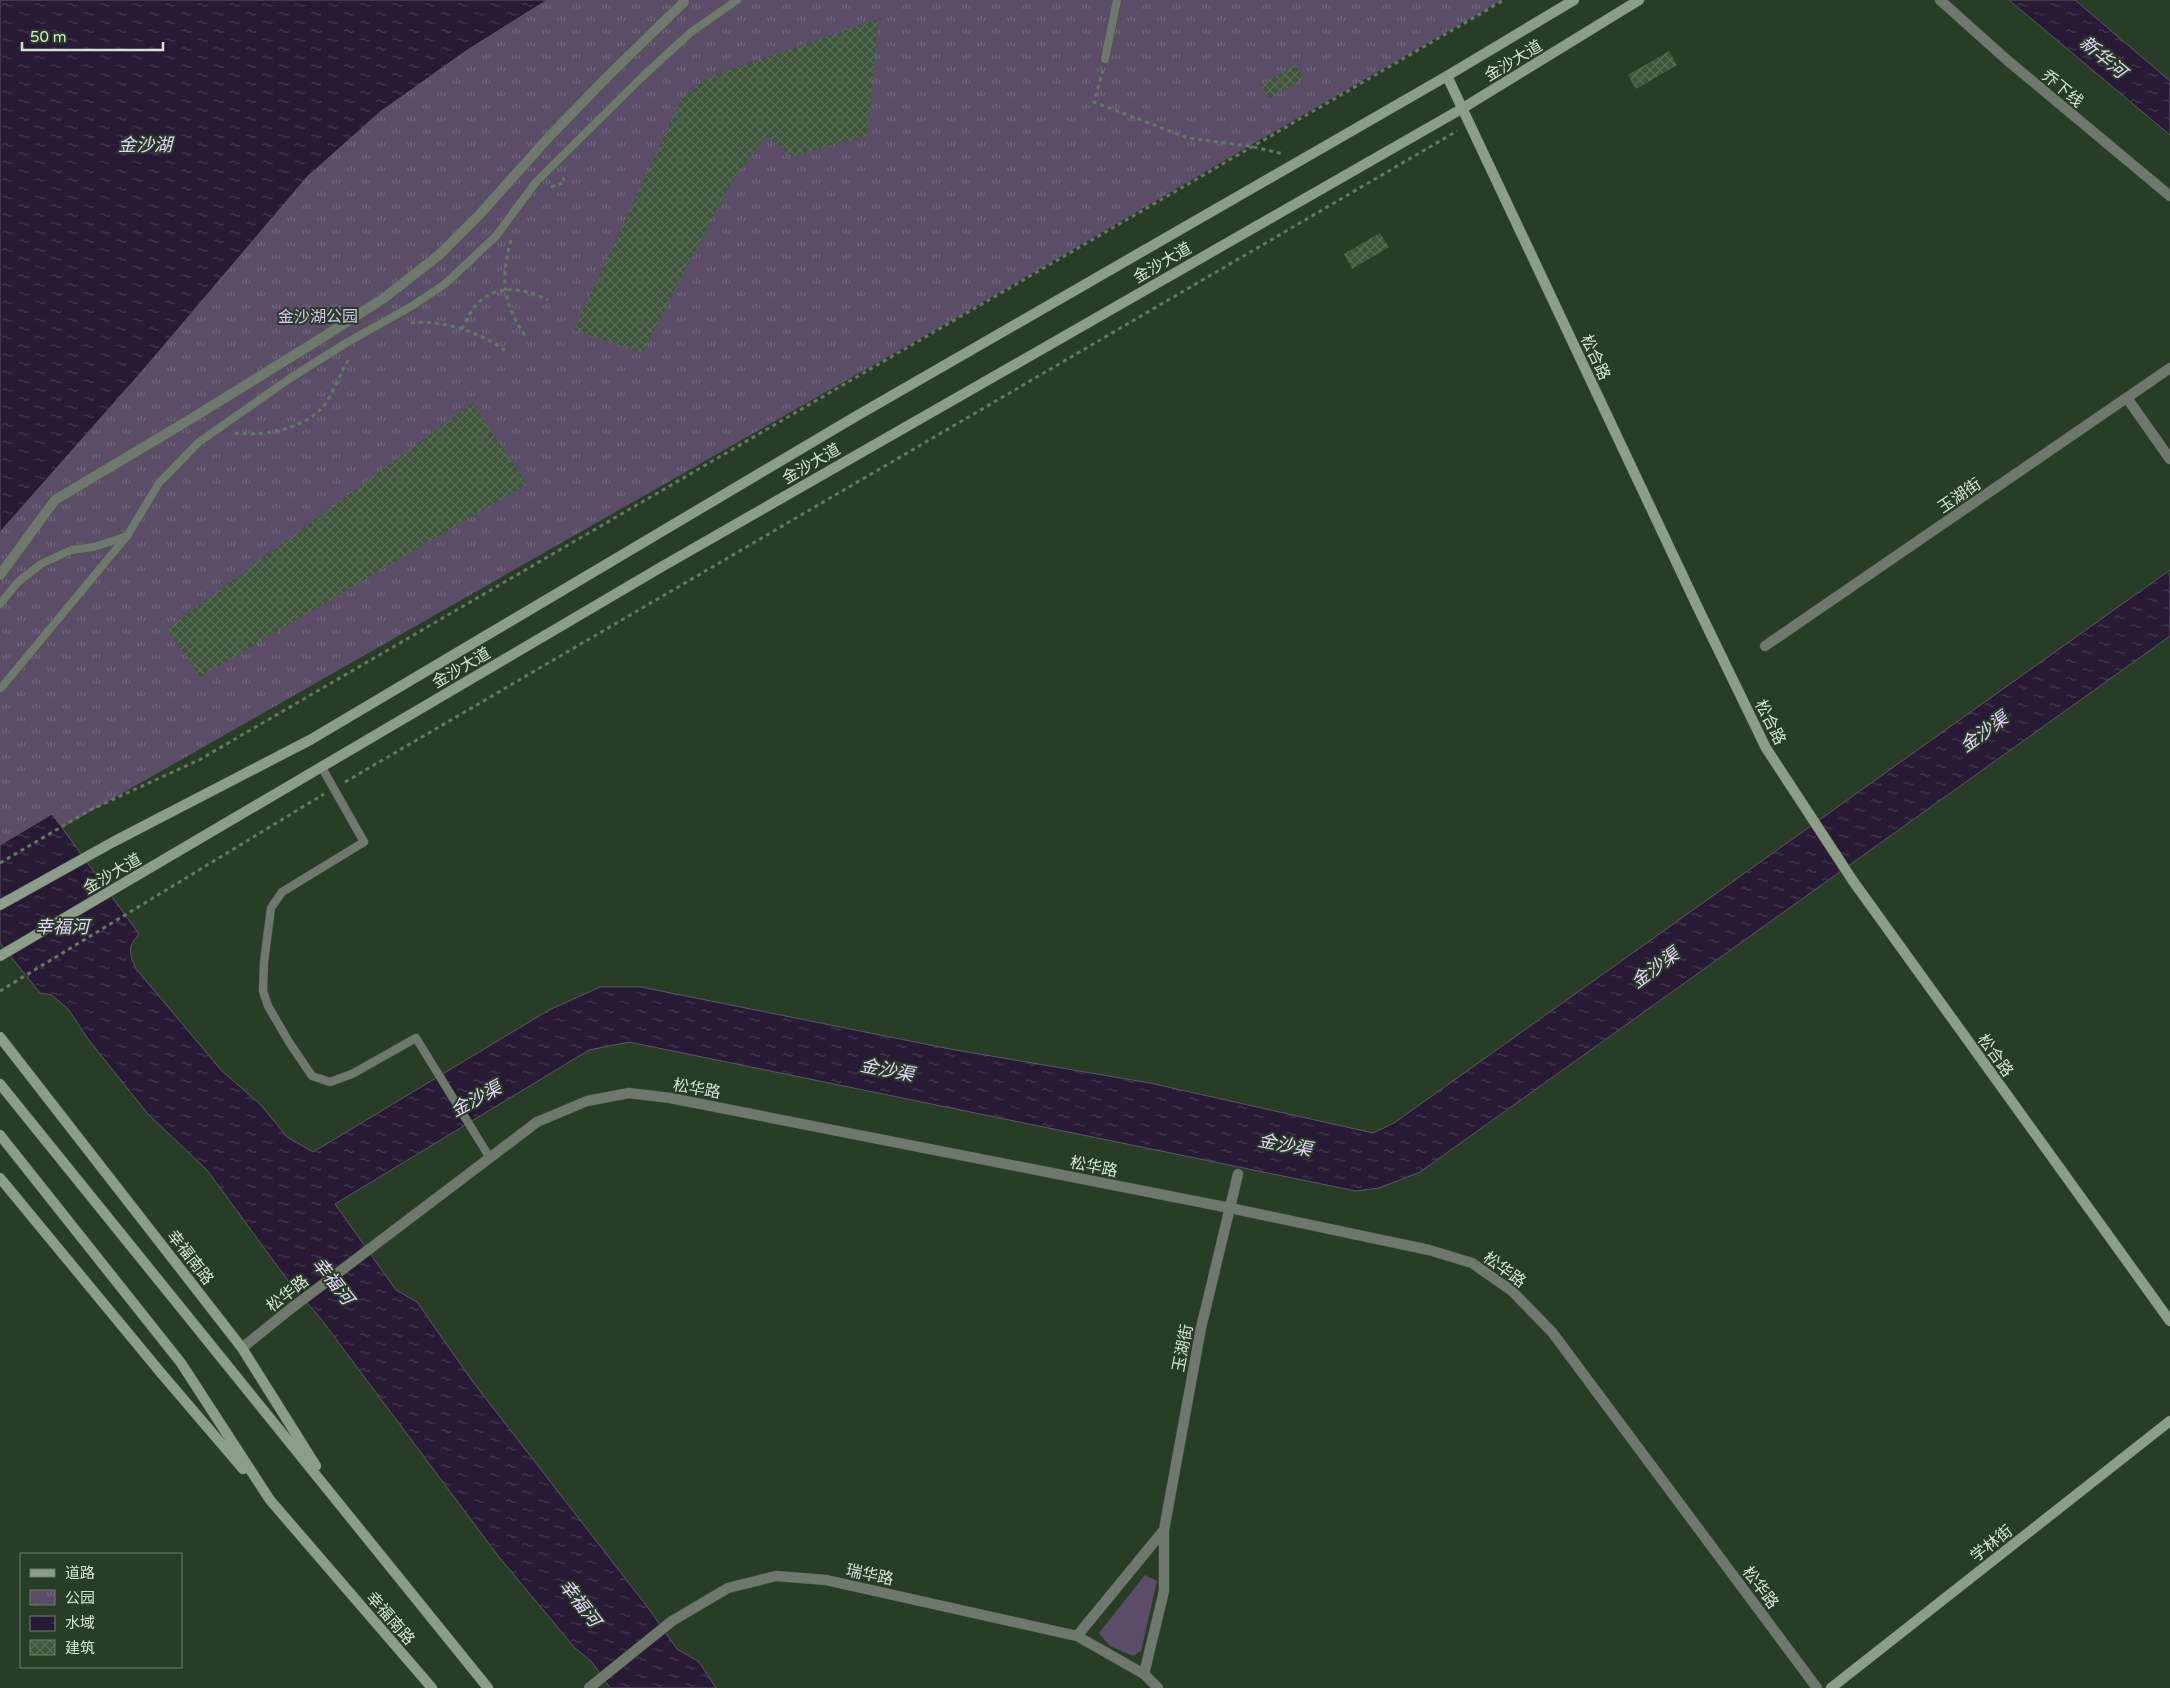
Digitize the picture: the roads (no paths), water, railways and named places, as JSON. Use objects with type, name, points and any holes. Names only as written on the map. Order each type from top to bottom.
[{"type":"main road","name":"金沙大道","points":[[0,905],[114,842],[310,740],[854,418],[1447,76],[1574,0]]},
{"type":"main road","name":"金沙大道","points":[[0,956],[137,877],[321,766],[870,446],[1463,108],[1639,0]]},
{"type":"main road","name":"松合路","points":[[1447,76],[1706,626],[1766,748],[1853,882],[2170,1321]]},
{"type":"main road","name":"幸福南路","points":[[0,1036],[242,1348],[342,1507]]},
{"type":"main road","name":"幸福南路","points":[[0,1084],[488,1688]]},
{"type":"main road","name":"幸福南路","points":[[0,1135],[181,1363],[270,1500]]},
{"type":"main road","name":"幸福南路","points":[[0,1178],[161,1373],[432,1688]]},
{"type":"main road","name":"学林街","points":[[1831,1688],[2170,1421]]},
{"type":"street","name":"乔下线","points":[[1940,0],[2007,60],[2170,196]]},
{"type":"street","points":[[0,575],[55,500],[194,418],[320,339],[384,298],[439,255],[480,214],[600,84],[684,2]]},
{"type":"street","name":"玉湖街","points":[[1765,646],[2170,368]]},
{"type":"street","points":[[2127,398],[2170,459]]},
{"type":"street","name":"松华路","points":[[242,1348],[289,1310],[537,1122],[587,1101],[629,1093],[670,1098],[1230,1208],[1429,1250],[1472,1263],[1512,1291],[1552,1332],[1817,1688]]},
{"type":"street","name":"玉湖街","points":[[1144,1674],[1164,1591],[1164,1530],[1201,1328],[1238,1174]]},
{"type":"street","name":"玉湖街","points":[[1077,1636],[1164,1530]]},
{"type":"street","name":"瑞华路","points":[[589,1688],[672,1621],[728,1588],[776,1576],[826,1580],[1077,1636],[1144,1674],[1158,1688]]},
{"type":"lane","points":[[1,688],[127,536],[159,483],[199,442],[289,379],[412,306],[445,284],[496,236],[536,182],[641,78],[690,33],[737,0]]},
{"type":"lane","points":[[1105,59],[1117,0]]},
{"type":"lane","points":[[0,604],[18,582],[41,564],[71,550],[94,547],[127,536]]},
{"type":"lane","points":[[321,766],[364,842],[282,892],[271,908],[264,962],[263,991],[268,1006],[312,1076],[330,1082],[352,1074],[416,1038],[490,1158]]},
{"type":"water","name":"金沙湖","points":[[0,0],[547,0],[466,51],[380,112],[307,177],[144,369],[0,532]]},
{"type":"water","name":"新华河","points":[[2009,0],[2075,0],[2170,81],[2170,135]]},
{"type":"water","points":[[2170,570],[2170,636],[1420,1172],[1379,1188],[1356,1191],[629,1042],[589,1050],[335,1204],[396,1290],[417,1302],[473,1382],[649,1609],[677,1649],[699,1662],[716,1688],[610,1688],[592,1662],[575,1648],[499,1557],[321,1319],[289,1282],[207,1170],[148,1114],[88,1039],[69,1010],[52,995],[40,993],[0,943],[0,845],[52,814],[139,934],[132,943],[130,951],[136,969],[222,1071],[261,1105],[287,1137],[313,1152],[549,1010],[600,987],[641,987],[950,1049],[1150,1083],[1373,1133],[1394,1123]]},
{"type":"park label","name":"金沙湖公园","points":[[318,316]]},
{"type":"water label","name":"金沙渠","points":[[1984,732]]},
{"type":"water label","name":"幸福河","points":[[62,927]]},
{"type":"water label","name":"金沙渠","points":[[1655,968]]},
{"type":"water label","name":"金沙渠","points":[[887,1070]]},
{"type":"water label","name":"金沙渠","points":[[476,1099]]},
{"type":"water label","name":"金沙渠","points":[[1285,1145]]},
{"type":"water label","name":"幸福河","points":[[333,1281]]},
{"type":"water label","name":"幸福河","points":[[580,1603]]}]
